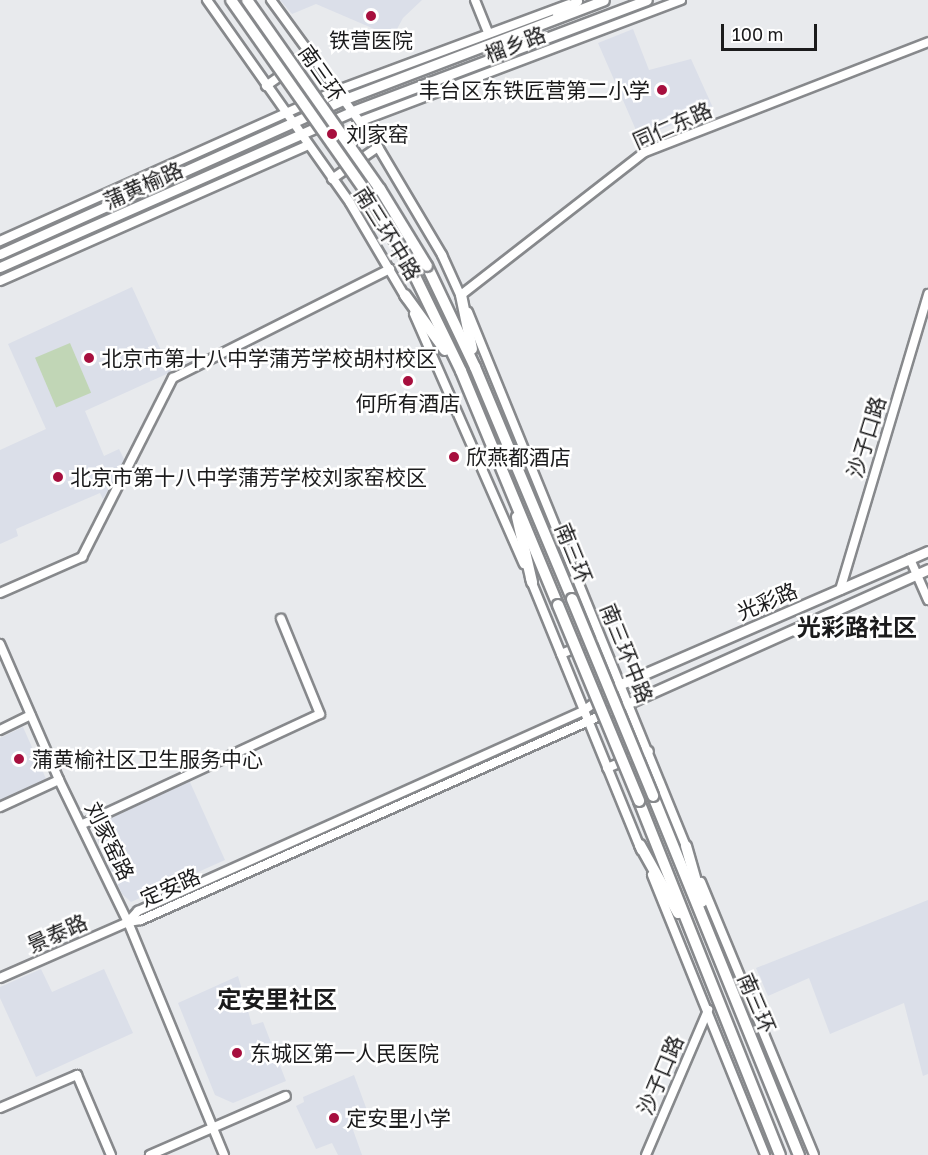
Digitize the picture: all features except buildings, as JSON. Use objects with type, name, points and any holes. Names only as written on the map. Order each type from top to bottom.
[{"type":"highway","name":"南三环","points":[[231,0],[368,195],[413,272],[462,371],[639,801],[780,1155]]},
{"type":"highway","name":"南三环","points":[[247,0],[380,189],[427,266],[475,367],[799,1155]]},
{"type":"highway","points":[[405,295],[462,371]]},
{"type":"highway","points":[[461,295],[475,367]]},
{"type":"highway","points":[[509,484],[532,582]]},
{"type":"highway","points":[[640,845],[700,953]]},
{"type":"highway","points":[[686,846],[717,958]]},
{"type":"main road","points":[[539,25],[578,0]]},
{"type":"main road","name":"榴乡路","points":[[293,124],[345,99],[604,0]]},
{"type":"main road","name":"榴乡路","points":[[301,135],[353,111],[647,0]]},
{"type":"main road","name":"蒲黄榆路","points":[[0,254],[293,124]]},
{"type":"main road","name":"蒲黄榆路","points":[[0,267],[301,135]]},
{"type":"main road","name":"光彩路","points":[[621,684],[928,551]]},
{"type":"main road","name":"光彩路","points":[[629,703],[928,569]]},
{"type":"street","name":"南三环中路","points":[[207,0],[332,179],[390,269],[438,362],[532,582],[708,1010],[765,1155]]},
{"type":"street","name":"南三环中路","points":[[271,0],[378,147],[461,295],[814,1155]]},
{"type":"street","points":[[475,0],[488,32]]},
{"type":"street","name":"榴乡路","points":[[0,241],[338,90],[578,0]]},
{"type":"street","name":"榴乡路","points":[[361,121],[681,0]]},
{"type":"street","name":"同仁东路","points":[[461,295],[645,152],[928,42]]},
{"type":"street","points":[[266,86],[311,54]]},
{"type":"street","points":[[0,281],[308,145]]},
{"type":"street","points":[[332,179],[378,147]]},
{"type":"street","points":[[64,240],[77,247]]},
{"type":"street","points":[[0,593],[82,557],[173,378],[390,269]]},
{"type":"street","name":"沙子口路","points":[[840,590],[928,294]]},
{"type":"street","points":[[910,559],[928,600]]},
{"type":"street","points":[[83,824],[320,714],[281,619]]},
{"type":"street","points":[[561,654],[602,638]]},
{"type":"street","name":"刘家窑路","points":[[0,644],[59,780],[83,824],[128,922],[224,1155]]},
{"type":"street","name":"定安路","points":[[128,922],[138,911],[584,711],[621,684]]},
{"type":"street","name":"定安路","points":[[128,922],[141,920],[629,703]]},
{"type":"street","points":[[0,730],[31,716]]},
{"type":"street","points":[[607,768],[649,751]]},
{"type":"street","points":[[0,807],[59,780]]},
{"type":"street","name":"景泰路","points":[[0,978],[128,922]]},
{"type":"street","name":"沙子口路","points":[[646,1155],[708,1010]]},
{"type":"street","points":[[0,1108],[77,1075],[111,1155]]},
{"type":"street","points":[[155,1154],[286,1096]]},
{"type":"shaded area","name":"铁营医院","points":[[280,0],[422,0],[403,18],[397,29],[386,34],[316,4],[292,14]]},
{"type":"shaded area","name":"丰台区东铁匠营第二小学","points":[[633,29],[649,70],[691,59],[714,110],[639,137],[598,43]]},
{"type":"shaded area","points":[[132,287],[171,372],[85,411],[104,456],[119,449],[125,461],[103,499],[100,493],[16,529],[18,536],[0,544],[0,450],[46,429],[8,344]]},
{"type":"shaded area","name":"蒲黄榆社区卫生服务中心","points":[[23,727],[47,781],[0,802],[0,738]]},
{"type":"shaded area","points":[[189,780],[225,860],[131,902],[122,894],[91,824]]},
{"type":"shaded area","points":[[928,900],[928,1074],[923,1076],[904,1003],[830,1034],[809,978],[768,996],[756,968]]},
{"type":"shaded area","points":[[41,969],[52,992],[104,969],[133,1033],[36,1077],[0,998],[0,987]]},
{"type":"shaded area","name":"东城区第一人民医院","points":[[238,976],[252,1025],[263,1022],[286,1081],[233,1103],[215,1095],[178,1003]]},
{"type":"shaded area","name":"定安里小学","points":[[354,1075],[368,1113],[367,1122],[352,1127],[362,1155],[338,1155],[332,1143],[316,1149],[296,1106],[304,1102],[303,1097]]},
{"type":"green space","points":[[70,343],[91,393],[56,408],[35,358]]},
{"type":"place","name":"铁营医院","points":[[371,16]]},
{"type":"place","name":"丰台区东铁匠营第二小学","points":[[662,90]]},
{"type":"place","name":"刘家窑","points":[[332,134]]},
{"type":"place","name":"北京市第十八中学蒲芳学校胡村校区","points":[[89,358]]},
{"type":"place","name":"何所有酒店","points":[[408,381]]},
{"type":"place","name":"欣燕都酒店","points":[[454,457]]},
{"type":"place","name":"北京市第十八中学蒲芳学校刘家窑校区","points":[[58,477]]},
{"type":"place","name":"蒲黄榆社区卫生服务中心","points":[[19,759]]},
{"type":"place","name":"东城区第一人民医院","points":[[237,1053]]},
{"type":"place","name":"定安里小学","points":[[334,1118]]},
{"type":"district","name":"光彩路社区","points":[[857,627]]},
{"type":"district","name":"定安里社区","points":[[277,999]]}]
